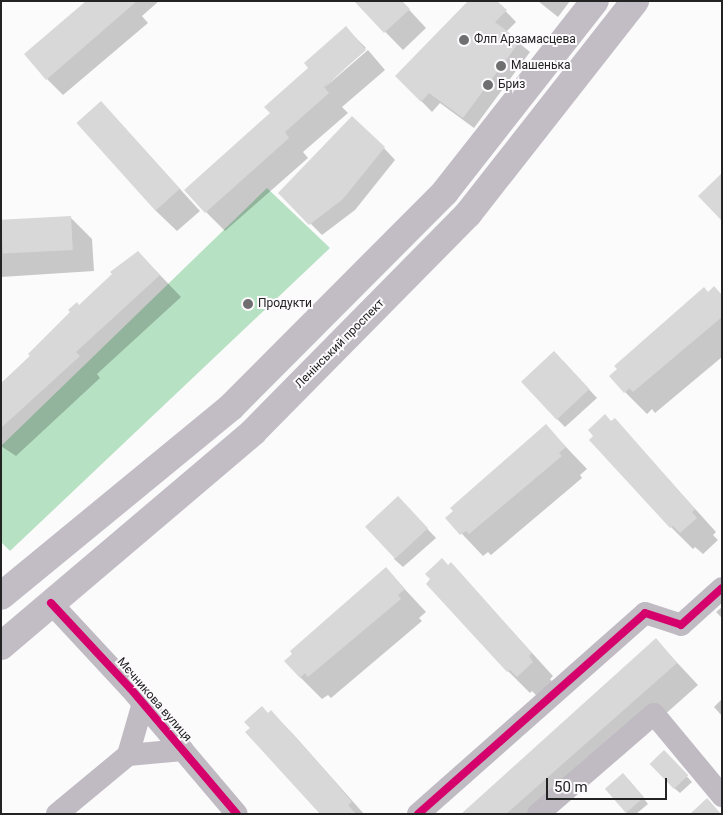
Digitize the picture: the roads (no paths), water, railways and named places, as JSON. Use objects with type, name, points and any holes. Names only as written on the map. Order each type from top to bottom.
[{"type":"main road","points":[[1,596],[231,407],[259,380],[445,192],[595,1]]},
{"type":"main road","name":"Ленінський проспект","points":[[1,646],[253,432],[468,214],[635,1]]},
{"type":"street","points":[[418,814],[645,612],[681,625],[722,588]]},
{"type":"street","name":"Мєчникова вулиця","points":[[51,603],[143,703],[237,814]]},
{"type":"street","points":[[57,814],[128,755],[143,703]]},
{"type":"street","points":[[538,814],[654,714],[722,796]]},
{"type":"street","points":[[128,755],[183,750]]},
{"type":"place","name":"Флп Арзамасцева","points":[[464,40]]},
{"type":"place","name":"Машенька","points":[[501,66]]},
{"type":"place","name":"Бриз","points":[[488,85]]},
{"type":"place","name":"Продукти","points":[[248,304]]}]
